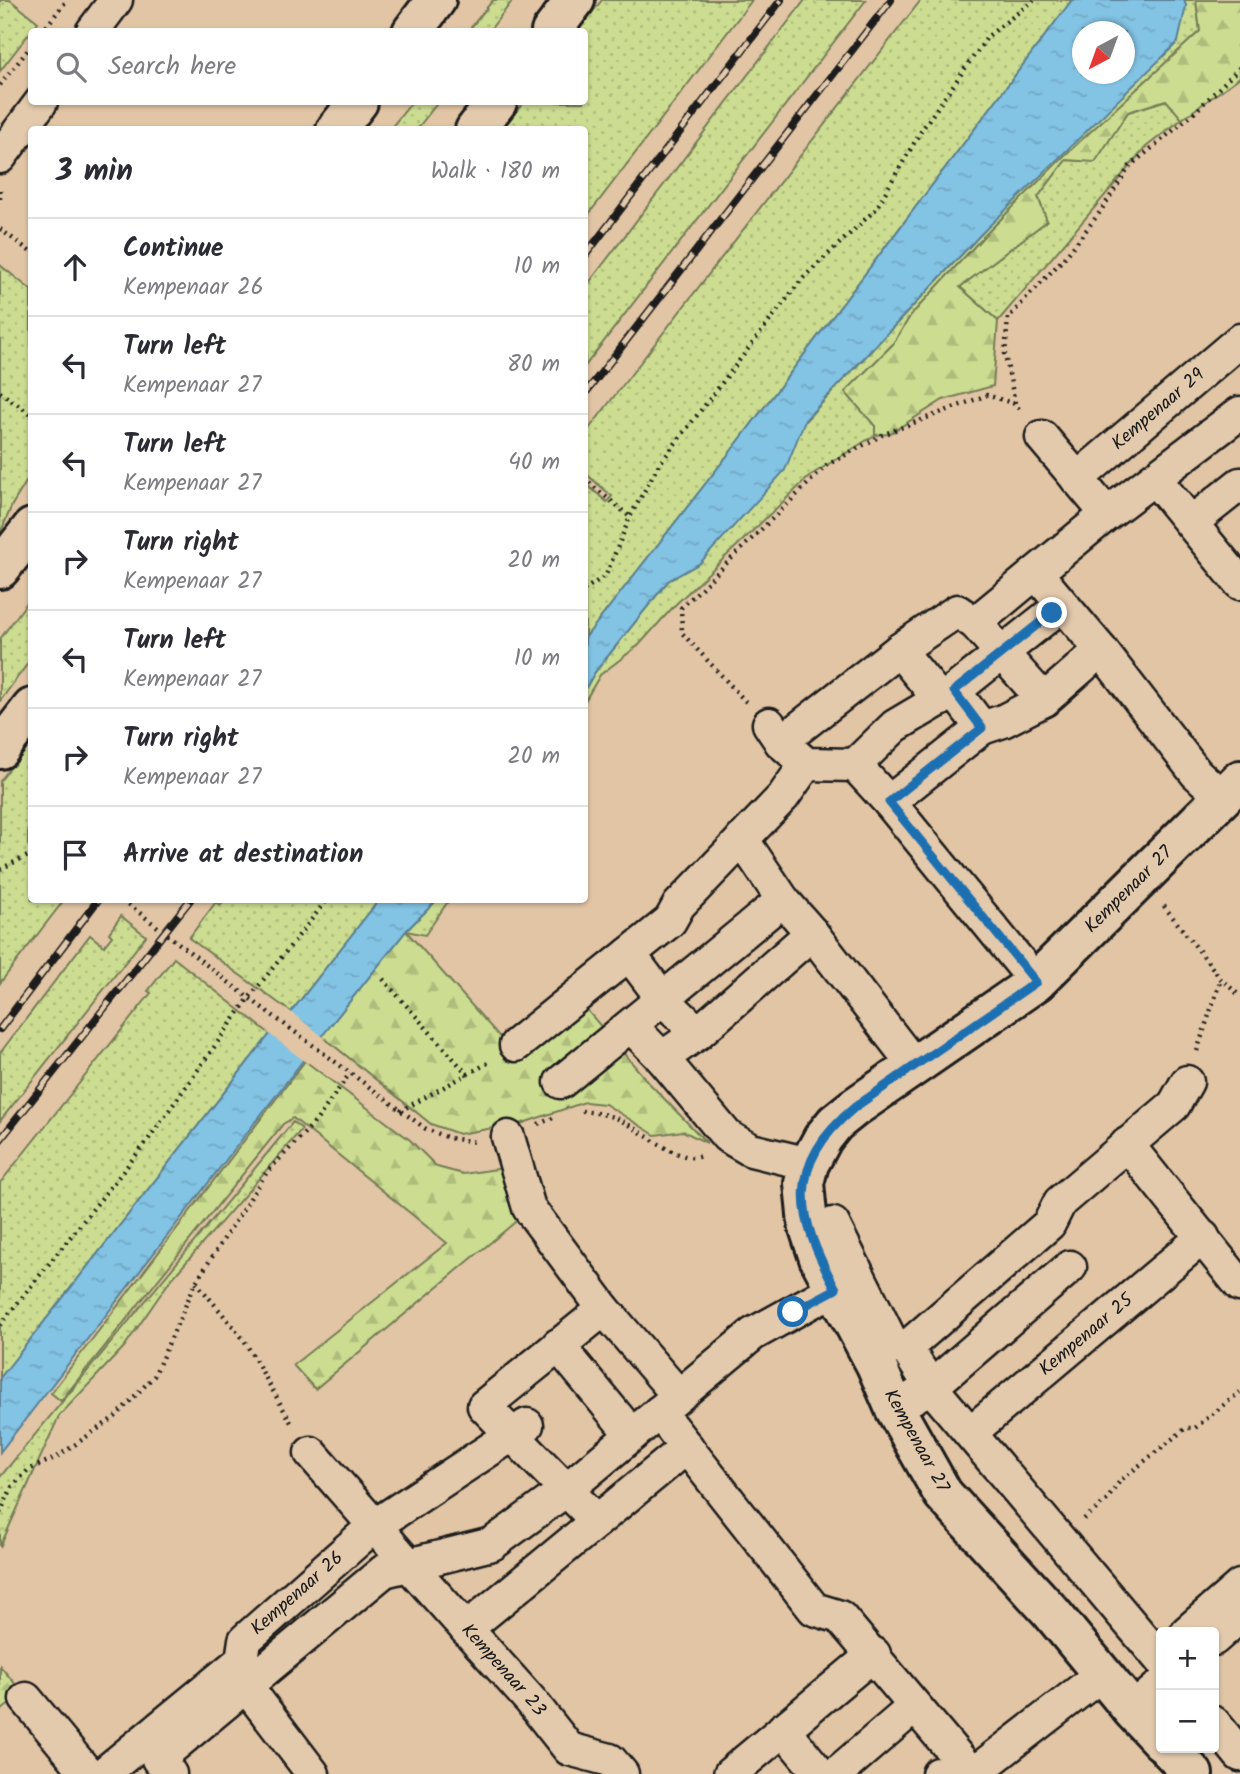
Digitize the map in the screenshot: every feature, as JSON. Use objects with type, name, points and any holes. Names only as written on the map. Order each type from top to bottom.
[{"type":"street","points":[[415,28],[436,0]]},
{"type":"street","points":[[554,28],[575,0]]},
{"type":"street","points":[[0,157],[39,105]]},
{"type":"street","points":[[339,126],[356,105]]},
{"type":"street","points":[[478,126],[495,105]]},
{"type":"street","name":"Kempenaar 29","points":[[1077,479],[1240,340]]},
{"type":"street","points":[[975,623],[1107,514],[1240,413]]},
{"type":"street","points":[[1042,437],[1107,514]]},
{"type":"street","points":[[1155,479],[1240,583]]},
{"type":"street","points":[[1192,522],[1240,484]]},
{"type":"street","points":[[0,569],[28,533]]},
{"type":"street","name":"Kempenaar 27","points":[[1036,573],[1101,650],[1196,773],[1231,789],[1036,982],[914,1065],[835,1123],[823,1138],[809,1164],[804,1190],[808,1225],[815,1248],[876,1365],[895,1409],[943,1494],[1051,1612],[1156,1736]]},
{"type":"street","points":[[1044,700],[1001,652],[975,623],[957,611],[775,733],[806,764],[855,765],[895,726],[947,696],[1001,652],[1052,613]]},
{"type":"street","points":[[899,650],[982,728]]},
{"type":"street","points":[[889,802],[982,728],[1003,721],[1044,700],[1101,650]]},
{"type":"street","points":[[0,749],[28,713]]},
{"type":"street","points":[[516,1045],[670,921],[691,891],[783,797],[806,764]]},
{"type":"street","points":[[855,765],[889,802],[1036,982]]},
{"type":"street","points":[[742,839],[783,900],[812,933],[914,1065]]},
{"type":"street","points":[[561,1082],[783,900]]},
{"type":"street","points":[[662,1058],[698,1033],[812,933]]},
{"type":"street","points":[[629,954],[663,999],[698,1033]]},
{"type":"street","points":[[631,1026],[662,1058],[727,1136],[751,1150],[809,1164]]},
{"type":"street","points":[[833,1224],[894,1347],[906,1348],[1049,1224],[1060,1202],[1174,1105],[1187,1082]]},
{"type":"street","points":[[508,1137],[529,1208],[604,1309],[668,1404],[687,1447],[814,1608],[840,1617],[874,1654],[905,1715],[973,1774],[1102,1674]]},
{"type":"street","points":[[1127,1144],[1240,1285]]},
{"type":"street","name":"Kempenaar 25","points":[[970,1433],[1203,1237]]},
{"type":"street","points":[[895,1409],[931,1387],[1070,1267]]},
{"type":"street","name":"Kempenaar 26","points":[[170,1774],[158,1759],[384,1571],[492,1544],[571,1486],[753,1335],[836,1289]]},
{"type":"street","points":[[597,1521],[571,1486],[519,1429],[484,1406],[604,1309]]},
{"type":"street","points":[[558,1345],[632,1435]]},
{"type":"street","points":[[906,1348],[931,1387],[1156,1658]]},
{"type":"street","name":"Kempenaar 26","points":[[103,1774],[242,1660],[245,1640],[374,1526],[519,1429]]},
{"type":"street","points":[[466,1629],[687,1447]]},
{"type":"street","points":[[311,1453],[408,1564]]},
{"type":"street","points":[[492,1544],[523,1582]]},
{"type":"street","name":"Kempenaar 23","points":[[408,1564],[531,1701],[569,1749],[608,1769]]},
{"type":"street","points":[[1193,1627],[1240,1586]]},
{"type":"street","points":[[1219,1635],[1240,1616]]},
{"type":"street","points":[[730,1774],[874,1654]]},
{"type":"street","points":[[1132,1710],[1156,1672]]},
{"type":"street","points":[[246,1686],[313,1774]]},
{"type":"street","points":[[26,1699],[88,1774]]},
{"type":"street","points":[[836,1774],[905,1715]]},
{"type":"street","points":[[783,1729],[820,1774]]},
{"type":"street","points":[[1219,1729],[1240,1755]]},
{"type":"street","points":[[1173,1753],[1192,1774]]},
{"type":"path","points":[[45,28],[66,0]]},
{"type":"path","points":[[588,587],[606,575],[630,517],[658,466],[802,279],[875,210],[923,128],[988,36],[1034,0]]},
{"type":"path","points":[[0,85],[28,49]]},
{"type":"path","points":[[1042,437],[1015,404],[1005,354],[1008,318],[1067,254],[1100,212],[1130,166],[1192,116],[1240,67]]},
{"type":"path","points":[[0,190],[0,202]]},
{"type":"path","points":[[0,229],[28,250]]},
{"type":"path","points":[[0,392],[28,412]]},
{"type":"path","points":[[775,733],[682,634],[681,608],[827,464],[883,435],[987,395],[1015,404]]},
{"type":"path","points":[[588,481],[630,517]]},
{"type":"path","points":[[0,869],[28,856]]},
{"type":"path","points":[[1142,878],[1221,978],[1240,996]]},
{"type":"path","points":[[127,903],[332,1059]]},
{"type":"path","points":[[0,1325],[148,1140],[249,998],[325,903]]},
{"type":"path","points":[[1187,1082],[1221,978]]},
{"type":"path","points":[[383,979],[468,1075]]},
{"type":"path","points":[[400,1111],[468,1075],[516,1045]]},
{"type":"path","points":[[0,1513],[12,1487],[28,1470],[57,1457],[115,1417],[154,1376],[196,1282],[267,1172],[316,1121],[349,1073]]},
{"type":"path","points":[[196,1282],[244,1340],[311,1453]]},
{"type":"path","points":[[1060,1540],[1106,1501],[1120,1481],[1186,1428],[1195,1428],[1240,1392]]},
{"type":"green space","points":[[0,0],[10,0],[38,22],[33,28],[28,28],[28,35],[0,71]]},
{"type":"green space","points":[[493,0],[513,0],[491,28],[470,28]]},
{"type":"green space","points":[[602,0],[752,0],[588,215],[588,126],[504,126],[522,105],[588,105],[588,28],[580,28]]},
{"type":"green space","points":[[805,0],[866,0],[588,362],[588,284]]},
{"type":"green space","points":[[921,0],[1072,0],[738,442],[588,634],[588,486],[607,502],[612,496],[588,476],[588,430]]},
{"type":"green space","points":[[1184,0],[1196,0],[1200,31],[984,236],[911,315],[893,344],[846,392],[876,426],[875,435],[811,475],[675,605],[639,645],[600,675],[588,696],[588,684],[595,672],[668,581],[700,563],[801,430],[805,421],[982,233],[1116,84],[1135,84],[1135,63],[1186,6]]},
{"type":"green space","points":[[1196,0],[1240,0],[1240,77],[1182,119],[1166,100],[1128,112],[1095,162],[1066,160],[1038,197],[1047,221],[960,287],[998,321],[993,386],[943,400],[889,434],[875,435],[875,426],[845,392],[893,344],[911,315],[984,236],[1064,156],[1200,31]]},
{"type":"green space","points":[[1167,100],[1182,119],[1146,147],[998,321],[960,287],[1047,221],[1038,197],[1066,160],[1095,161],[1128,112]]},
{"type":"green space","points":[[410,105],[436,105],[419,126],[392,126]]},
{"type":"green space","points":[[0,265],[28,288],[28,479],[12,505],[0,534]]},
{"type":"green space","points":[[28,601],[28,663],[0,701],[0,639]]},
{"type":"green space","points":[[28,745],[28,903],[62,903],[0,983],[0,781]]},
{"type":"green space","points":[[215,903],[377,903],[291,1012],[189,938]]},
{"type":"green space","points":[[434,903],[447,903],[425,935],[406,931]]},
{"type":"green space","points":[[121,916],[146,936],[0,1121],[0,1053],[90,935],[104,946]]},
{"type":"green space","points":[[406,931],[513,1052],[581,1003],[649,1083],[707,1143],[683,1131],[655,1135],[605,1104],[585,1102],[523,1123],[459,1134],[431,1124],[322,1036]]},
{"type":"green space","points":[[174,958],[270,1034],[0,1378],[0,1183],[151,993],[148,991]]},
{"type":"green space","points":[[305,1061],[410,1140],[437,1167],[463,1174],[506,1166],[538,1203],[315,1389],[293,1365],[447,1243],[293,1118],[283,1124],[61,1401],[51,1393]]},
{"type":"green space","points":[[293,1122],[302,1129],[169,1282],[124,1347],[59,1416],[0,1547],[0,1477]]},
{"type":"green space","points":[[0,1666],[24,1694],[0,1711]]},
{"type":"water","points":[[1072,0],[1184,0],[1186,6],[1178,42],[1135,84],[1135,21],[1072,21],[1072,84],[1135,84],[982,233],[805,420],[785,470],[700,563],[668,581],[588,684],[588,634],[738,442]]},
{"type":"water","points":[[377,903],[434,903],[406,931],[322,1036],[0,1452],[0,1378],[270,1034],[291,1012]]},
{"type":"pier","points":[[288,1010],[325,1038],[308,1064],[267,1032]]},
{"type":"railway","points":[[588,252],[781,0]]},
{"type":"railway","points":[[588,390],[891,0]]},
{"type":"railway","points":[[0,1029],[96,903]]},
{"type":"railway","points":[[0,1140],[188,903]]},
{"type":"route","points":[[793,1312],[836,1289],[815,1248],[805,1212],[804,1183],[809,1164],[823,1138],[835,1123],[855,1107],[1036,982],[889,802],[982,728],[954,691],[1052,613]]}]
